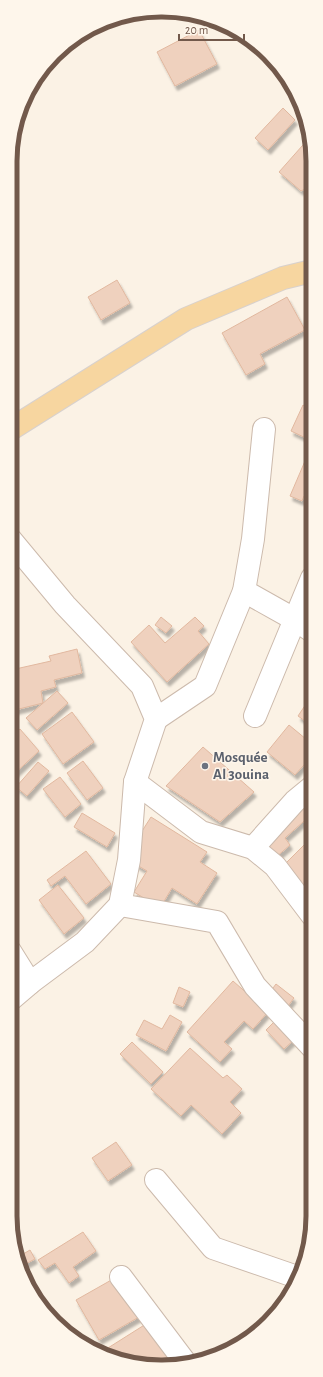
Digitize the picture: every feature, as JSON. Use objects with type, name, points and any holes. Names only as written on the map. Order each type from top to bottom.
[{"type":"main road","points":[[17,425],[186,319],[283,278],[306,273]]},
{"type":"street","points":[[17,994],[85,942],[120,904],[129,860],[135,782],[156,719],[205,686],[244,591],[253,539],[264,430]]},
{"type":"street","points":[[17,547],[65,605],[142,686],[156,719]]},
{"type":"street","points":[[244,591],[306,627]]},
{"type":"street","points":[[255,716],[306,592]]},
{"type":"street","points":[[135,782],[201,832],[253,848],[275,866],[306,907]]},
{"type":"street","points":[[253,848],[295,801],[306,792]]},
{"type":"street","points":[[120,904],[217,922],[255,986],[306,1041]]},
{"type":"street","points":[[17,962],[30,983]]},
{"type":"street","points":[[156,1180],[213,1248],[293,1275]]},
{"type":"street","points":[[121,1277],[182,1359]]},
{"type":"building","points":[[199,30],[217,64],[175,86],[157,52]]},
{"type":"building","points":[[283,108],[295,120],[268,150],[255,138]]},
{"type":"building","points":[[305,143],[306,188],[301,191],[279,172]]},
{"type":"building","points":[[117,280],[130,303],[101,320],[88,297]]},
{"type":"building","points":[[287,297],[305,330],[260,354],[265,364],[246,375],[222,333]]},
{"type":"building","points":[[303,405],[306,407],[306,438],[291,431]]},
{"type":"building","points":[[306,461],[306,497],[304,496],[302,501],[290,496]]},
{"type":"building","points":[[161,617],[172,626],[166,633],[155,625]]},
{"type":"building","points":[[195,617],[204,626],[198,631],[209,644],[167,682],[131,642],[149,625],[165,643]]},
{"type":"building","points":[[77,649],[82,673],[54,680],[56,687],[41,691],[43,703],[17,710],[17,669],[51,661],[49,656]]},
{"type":"building","points":[[57,691],[68,703],[37,730],[26,718]]},
{"type":"building","points":[[306,704],[306,722],[298,716]]},
{"type":"building","points":[[72,712],[94,742],[63,764],[42,734]]},
{"type":"building","points":[[289,725],[306,739],[306,763],[295,775],[267,752]]},
{"type":"building","points":[[20,729],[39,751],[17,771],[17,732]]},
{"type":"building","name":"Mosquée Al 3ouina","points":[[203,747],[254,792],[220,822],[166,786]]},
{"type":"building","points":[[83,761],[103,788],[87,800],[67,773]]},
{"type":"building","points":[[38,762],[49,771],[27,796],[17,788],[17,786]]},
{"type":"building","points":[[60,777],[81,804],[65,817],[43,789]]},
{"type":"building","points":[[306,790],[306,819],[285,838],[290,845],[275,858],[255,836]]},
{"type":"building","points":[[82,813],[115,833],[107,847],[74,827]]},
{"type":"building","points":[[151,817],[207,852],[200,862],[217,873],[197,904],[172,888],[160,908],[134,892],[147,871],[125,858]]},
{"type":"building","points":[[306,843],[306,891],[282,867]]},
{"type":"building","points":[[86,851],[111,884],[86,904],[65,876],[51,886],[47,880]]},
{"type":"building","points":[[58,885],[84,918],[64,934],[39,900]]},
{"type":"building","points":[[233,981],[268,1012],[253,1029],[244,1021],[224,1042],[232,1049],[220,1062],[187,1032]]},
{"type":"building","points":[[276,984],[294,998],[288,1006],[270,992]]},
{"type":"building","points":[[179,987],[190,992],[183,1007],[173,1003]]},
{"type":"building","points":[[170,1015],[182,1022],[166,1051],[136,1035],[144,1020],[162,1029]]},
{"type":"building","points":[[277,1019],[295,1039],[284,1049],[266,1030]]},
{"type":"building","points":[[132,1042],[163,1072],[151,1084],[120,1054]]},
{"type":"building","points":[[190,1048],[223,1078],[227,1075],[242,1089],[230,1102],[241,1113],[222,1134],[191,1105],[181,1116],[151,1089]]},
{"type":"building","points":[[116,1142],[132,1165],[108,1181],[92,1158]]},
{"type":"building","points":[[83,1232],[96,1251],[73,1267],[79,1276],[69,1283],[55,1263],[45,1269],[38,1260]]},
{"type":"building","points":[[30,1250],[35,1259],[26,1264],[22,1254]]},
{"type":"building","points":[[129,1270],[153,1309],[99,1340],[76,1300]]},
{"type":"building","points":[[157,1317],[173,1342],[171,1360],[143,1359],[106,1349]]},
{"type":"place","name":"Mosquée Al 3ouina","points":[[205,766]]}]
